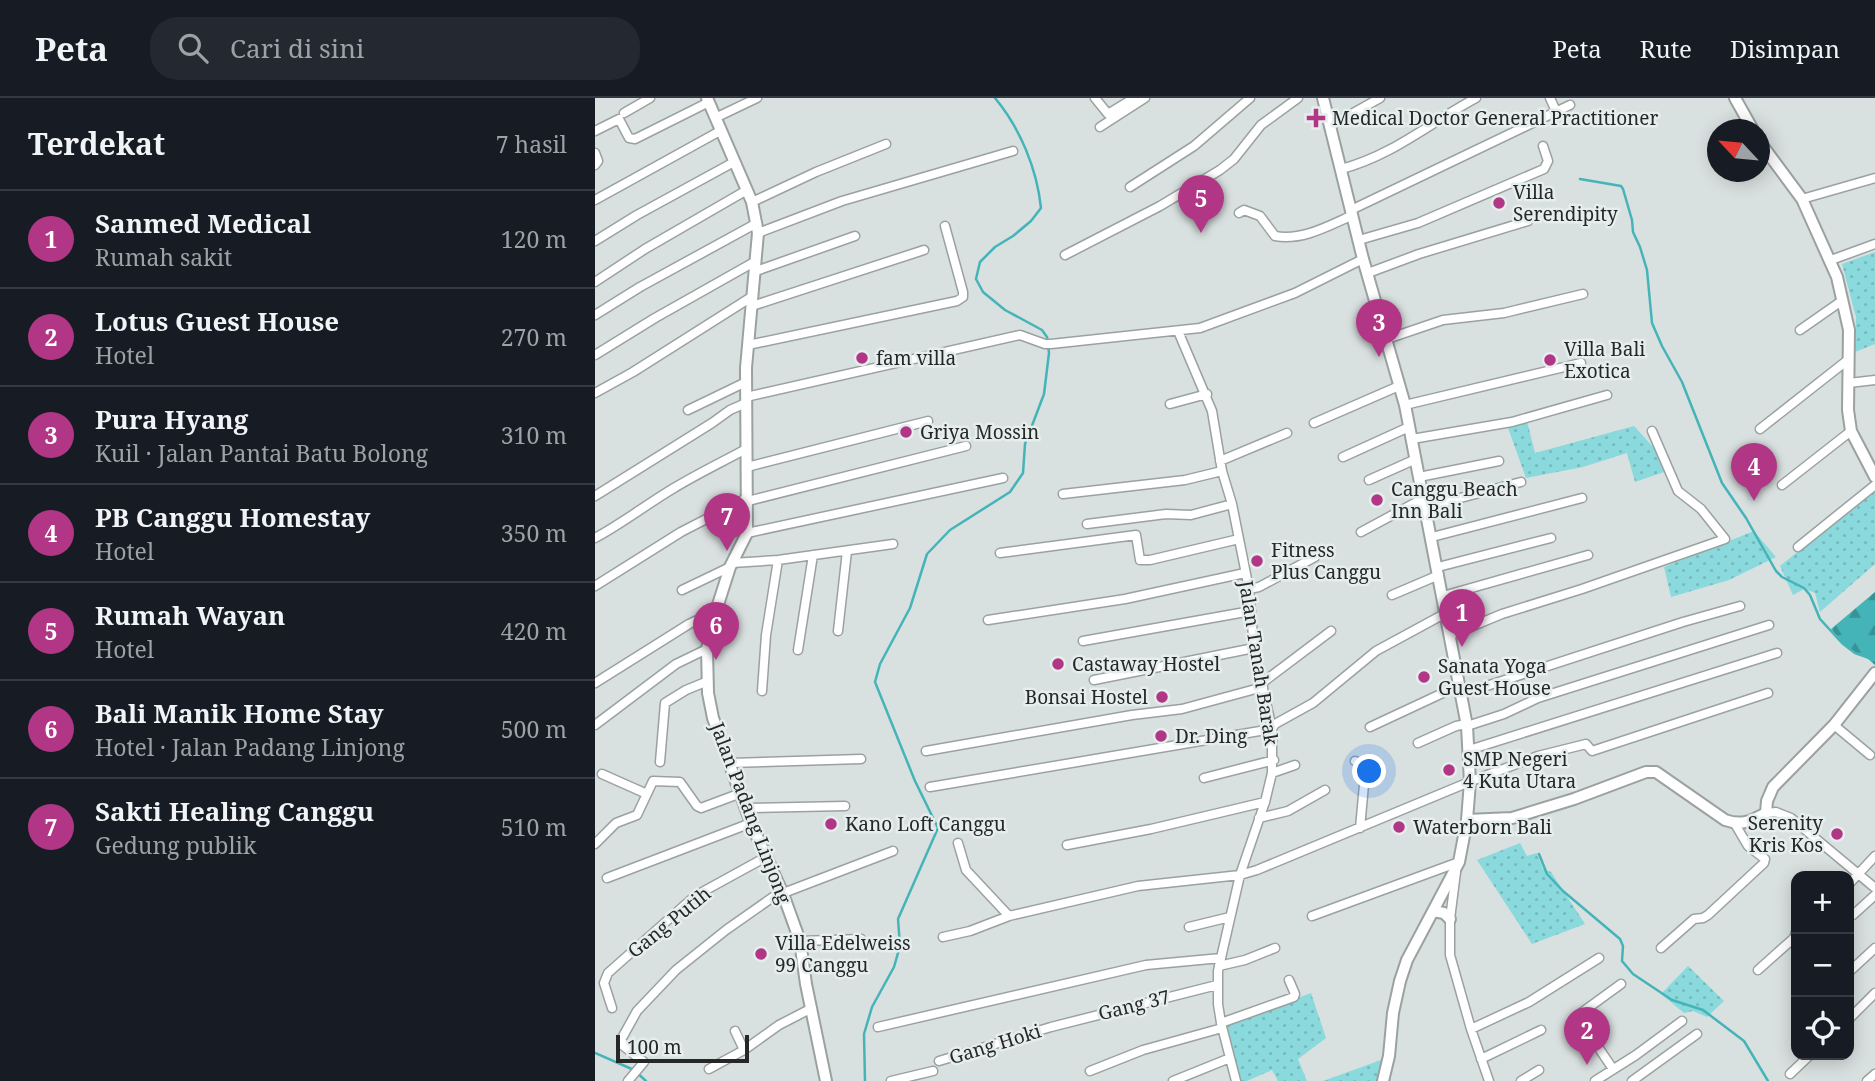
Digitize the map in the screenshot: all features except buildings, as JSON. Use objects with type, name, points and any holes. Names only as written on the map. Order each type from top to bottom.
[{"type":"street","points":[[595,131],[649,98]]},
{"type":"street","points":[[715,118],[757,98]]},
{"type":"street","points":[[1095,98],[1108,114],[1134,98]]},
{"type":"street","points":[[1100,127],[1145,98]]},
{"type":"street","points":[[1130,187],[1194,146],[1249,98]]},
{"type":"street","points":[[1065,255],[1160,206],[1220,170],[1234,159],[1261,125],[1298,98]]},
{"type":"street","points":[[1323,98],[1363,258],[1405,405],[1467,725],[1470,782],[1467,820],[1450,919],[1450,955],[1489,1081]]},
{"type":"street","points":[[1330,126],[1380,98]]},
{"type":"street","points":[[1341,169],[1378,156],[1476,98]]},
{"type":"street","points":[[1550,98],[1556,111]]},
{"type":"street","points":[[1735,98],[1747,119]]},
{"type":"street","points":[[620,116],[632,140],[708,100]]},
{"type":"street","name":"Jalan Padang Linjong","points":[[708,100],[752,202],[758,228],[746,382],[747,533],[731,565],[716,611],[707,649],[708,681],[713,718],[751,823],[783,894],[800,941],[826,1081]]},
{"type":"street","points":[[1239,213],[1244,210],[1260,216],[1275,236],[1289,239],[1326,227],[1570,105]]},
{"type":"street","points":[[595,200],[720,131]]},
{"type":"street","points":[[752,202],[816,172],[887,144]]},
{"type":"street","points":[[1359,240],[1418,223],[1544,169],[1548,161],[1543,146]]},
{"type":"street","points":[[595,315],[758,228],[1013,151]]},
{"type":"street","points":[[595,153],[598,161],[595,164]]},
{"type":"street","points":[[1770,156],[1802,199],[1831,260],[1849,330],[1850,431],[1875,477],[1798,547]]},
{"type":"street","points":[[595,242],[637,215],[734,162]]},
{"type":"street","points":[[1802,199],[1875,178]]},
{"type":"street","points":[[595,282],[645,249],[747,190]]},
{"type":"street","points":[[1368,273],[1419,254],[1528,221]]},
{"type":"street","points":[[748,345],[961,299],[963,292],[945,226]]},
{"type":"street","points":[[595,355],[655,318],[756,266],[855,236]]},
{"type":"street","points":[[1831,260],[1875,244]]},
{"type":"street","points":[[595,393],[753,301],[924,250]]},
{"type":"street","points":[[595,496],[746,400],[1020,335],[1048,344],[1200,328],[1295,293],[1363,258]]},
{"type":"street","points":[[1387,339],[1443,320],[1494,314],[1583,294]]},
{"type":"street","points":[[1800,330],[1843,300]]},
{"type":"street","name":"Jalan Tanah Barak","points":[[1178,331],[1212,411],[1222,471],[1232,504],[1249,589],[1254,648],[1272,729],[1272,773],[1240,875],[1217,985],[1221,1026],[1236,1081]]},
{"type":"street","points":[[1760,429],[1849,359]]},
{"type":"street","points":[[1405,405],[1581,363]]},
{"type":"street","points":[[1849,383],[1875,380]]},
{"type":"street","points":[[688,410],[746,382]]},
{"type":"street","points":[[1314,423],[1399,386]]},
{"type":"street","points":[[1170,404],[1207,394]]},
{"type":"street","points":[[1343,457],[1411,433],[1512,422],[1607,395]]},
{"type":"street","points":[[747,467],[929,421]]},
{"type":"street","points":[[1451,635],[1502,614],[1595,585],[1724,539],[1701,509],[1678,491],[1652,431]]},
{"type":"street","points":[[1782,485],[1850,431]]},
{"type":"street","points":[[1220,461],[1287,433]]},
{"type":"street","points":[[595,586],[681,532],[748,499],[966,446]]},
{"type":"street","points":[[595,538],[632,517],[675,487],[746,449]]},
{"type":"street","points":[[1369,481],[1416,459]]},
{"type":"street","points":[[1419,477],[1499,461]]},
{"type":"street","points":[[1063,494],[1185,480],[1222,471]]},
{"type":"street","points":[[747,533],[1003,478]]},
{"type":"street","points":[[1361,532],[1425,503],[1521,482]]},
{"type":"street","points":[[1432,537],[1582,498]]},
{"type":"street","points":[[1087,524],[1167,514],[1191,515],[1232,504]]},
{"type":"street","points":[[1000,553],[1136,536],[1140,560],[1150,560],[1239,539]]},
{"type":"street","points":[[1392,595],[1439,571],[1551,538]]},
{"type":"street","points":[[682,590],[731,565],[893,544]]},
{"type":"street","points":[[838,631],[846,551]]},
{"type":"street","points":[[798,650],[813,555]]},
{"type":"street","points":[[1443,596],[1588,555]]},
{"type":"street","points":[[1249,589],[1259,587],[1315,557]]},
{"type":"street","points":[[762,691],[766,635],[778,560]]},
{"type":"street","points":[[988,620],[1125,598],[1245,573]]},
{"type":"street","points":[[1370,727],[1461,690],[1741,606]]},
{"type":"street","points":[[595,683],[689,624],[716,611]]},
{"type":"street","points":[[1083,641],[1251,611]]},
{"type":"street","points":[[930,787],[1272,729],[1275,724],[1313,703],[1376,651],[1446,612]]},
{"type":"street","points":[[1418,743],[1457,726],[1504,714],[1538,698],[1769,625]]},
{"type":"street","points":[[926,751],[1132,715],[1182,709],[1262,685],[1331,631]]},
{"type":"street","points":[[1094,680],[1254,648]]},
{"type":"street","points":[[595,725],[676,664],[707,649]]},
{"type":"street","points":[[1469,750],[1777,653]]},
{"type":"street","points":[[1766,813],[1767,801],[1773,787],[1834,725],[1875,673]]},
{"type":"street","points":[[660,762],[665,703],[708,681]]},
{"type":"street","points":[[943,937],[970,931],[1009,916],[1138,886],[1240,875],[1269,866],[1470,782],[1570,747],[1586,744],[1591,751],[1768,693]]},
{"type":"street","points":[[1834,725],[1870,755]]},
{"type":"street","points":[[730,763],[861,759]]},
{"type":"street","points":[[1204,778],[1274,760]]},
{"type":"street","points":[[1355,761],[1361,763],[1365,774],[1360,828]]},
{"type":"street","points":[[1272,773],[1295,765]]},
{"type":"street","points":[[1467,820],[1512,818],[1646,772],[1656,772],[1711,811],[1735,824],[1748,846],[1765,859],[1764,863],[1708,915],[1694,919],[1661,948]]},
{"type":"street","points":[[602,774],[647,794]]},
{"type":"street","points":[[595,844],[616,823],[637,815],[653,780],[677,781],[701,808],[741,793]]},
{"type":"street","points":[[1259,818],[1287,811],[1325,790]]},
{"type":"street","points":[[1067,845],[1265,802]]},
{"type":"street","points":[[746,808],[845,806]]},
{"type":"street","points":[[1735,824],[1748,822],[1766,813],[1776,812],[1791,818],[1875,888]]},
{"type":"street","points":[[607,878],[751,823]]},
{"type":"street","points":[[958,843],[966,870],[1009,916]]},
{"type":"street","points":[[631,1078],[643,1065],[644,1060],[622,1045],[622,1038],[637,1011],[676,970],[773,897],[893,851]]},
{"type":"street","points":[[1854,878],[1875,856]]},
{"type":"street","name":"Gang Putih","points":[[612,1008],[604,983],[608,973],[695,895],[766,857]]},
{"type":"street","points":[[1383,1081],[1389,1056],[1393,1013],[1407,960],[1458,865]]},
{"type":"street","points":[[1312,916],[1458,865]]},
{"type":"street","points":[[1854,914],[1875,895]]},
{"type":"street","points":[[1433,911],[1444,913],[1450,919]]},
{"type":"street","points":[[1189,928],[1230,917]]},
{"type":"street","points":[[800,941],[861,939]]},
{"type":"street","points":[[1758,970],[1791,941]]},
{"type":"street","points":[[878,1027],[1146,965],[1245,960],[1275,948]]},
{"type":"street","points":[[1854,967],[1875,948]]},
{"type":"street","points":[[1471,1029],[1529,1002],[1598,958]]},
{"type":"street","points":[[1090,1071],[1143,1050],[1221,1026],[1294,997],[1289,980]]},
{"type":"street","points":[[1613,1069],[1577,1016],[1621,984]]},
{"type":"street","name":"Gang 37","points":[[1051,1027],[1217,985]]},
{"type":"street","points":[[1854,1014],[1875,993]]},
{"type":"street","points":[[709,1069],[744,1050],[779,1025],[812,1008]]},
{"type":"street","points":[[1595,1081],[1682,1021]]},
{"type":"street","name":"Gang Hoki","points":[[939,1061],[1051,1027]]},
{"type":"street","points":[[1482,1059],[1541,1030]]},
{"type":"street","points":[[734,1031],[744,1050]]},
{"type":"street","points":[[1632,1081],[1697,1034]]},
{"type":"street","points":[[1173,1081],[1230,1058]]},
{"type":"street","points":[[1790,1074],[1805,1060]]},
{"type":"street","points":[[1521,1081],[1539,1070]]},
{"type":"street","name":"Gang Hoki","points":[[891,1081],[933,1071]]},
{"type":"street","points":[[1867,1081],[1875,1074]]},
{"type":"shaded area","points":[[1875,252],[1875,344],[1855,352],[1856,317],[1842,264]]},
{"type":"shaded area","points":[[1527,421],[1535,453],[1634,426],[1654,448],[1664,472],[1635,482],[1627,453],[1583,467],[1526,478],[1507,425]]},
{"type":"shaded area","points":[[1875,489],[1875,564],[1820,612],[1815,593],[1804,589],[1793,595],[1780,566]]},
{"type":"shaded area","points":[[1754,531],[1776,557],[1729,580],[1671,597],[1664,567]]},
{"type":"shaded area","points":[[1520,843],[1527,856],[1537,853],[1543,869],[1551,872],[1585,924],[1532,944],[1477,860]]},
{"type":"shaded area","points":[[1688,966],[1724,1001],[1707,1017],[1693,1011],[1684,1013],[1661,994]]},
{"type":"shaded area","points":[[1311,993],[1326,1038],[1298,1059],[1307,1081],[1278,1081],[1272,1070],[1247,1081],[1240,1081],[1225,1025]]},
{"type":"shaded area","points":[[1381,1060],[1384,1067],[1378,1081],[1323,1081]]},
{"type":"green space","points":[[1875,592],[1875,665],[1848,649],[1831,629]]},
{"type":"waterway","points":[[865,1081],[864,1034],[872,1007],[894,967],[900,946],[898,919],[938,828],[915,781],[875,682],[880,664],[910,608],[927,554],[950,530],[1010,492],[1023,473],[1025,444],[1044,394],[1049,353],[1047,337],[1042,330],[1005,310],[983,292],[976,279],[980,262],[995,247],[1031,221],[1041,208],[1036,179],[1026,150],[1012,122],[995,98]]},
{"type":"waterway","points":[[1580,179],[1621,186],[1623,189],[1633,232],[1647,270],[1652,323],[1682,382],[1722,483],[1746,518],[1776,571],[1804,588],[1810,595],[1820,619],[1842,643],[1855,653],[1875,660]]},
{"type":"waterway","points":[[1539,854],[1547,874],[1563,891],[1620,939],[1623,946],[1622,961],[1633,974],[1672,1000],[1703,1010],[1744,1041],[1768,1081]]},
{"type":"waterway","points":[[595,1053],[634,1070],[646,1081]]},
{"type":"place","name":"Medical Doctor General Practitioner","points":[[1316,118]]},
{"type":"place","name":"Villa Serendipity","points":[[1499,203]]},
{"type":"place","name":"Rumah Wayan","points":[[1201,233]]},
{"type":"place","name":"Pura Hyang","points":[[1379,357]]},
{"type":"place","name":"fam villa","points":[[862,358]]},
{"type":"place","name":"Villa Bali Exotica","points":[[1550,360]]},
{"type":"place","name":"Griya Mossin","points":[[906,432]]},
{"type":"place","name":"Canggu Beach Inn Bali","points":[[1377,500]]},
{"type":"place","name":"PB Canggu Homestay","points":[[1754,501]]},
{"type":"place","name":"Sakti Healing Canggu","points":[[727,551]]},
{"type":"place","name":"Fitness Plus Canggu","points":[[1257,561]]},
{"type":"place","name":"Sanmed Medical","points":[[1462,647]]},
{"type":"place","name":"Bali Manik Home Stay","points":[[716,660]]},
{"type":"place","name":"Castaway Hostel","points":[[1058,664]]},
{"type":"place","name":"Sanata Yoga Guest House","points":[[1424,677]]},
{"type":"place","name":"Bonsai Hostel","points":[[1162,697]]},
{"type":"place","name":"Dr. Ding","points":[[1161,736]]},
{"type":"place","name":"SMP Negeri 4 Kuta Utara","points":[[1449,770]]},
{"type":"place","name":"Kano Loft Canggu","points":[[831,824]]},
{"type":"place","name":"Waterborn Bali","points":[[1399,827]]},
{"type":"place","name":"Serenity Kris Kos","points":[[1837,834]]},
{"type":"place","name":"Villa Edelweiss 99 Canggu","points":[[761,954]]},
{"type":"place","name":"Lotus Guest House","points":[[1587,1065]]}]
